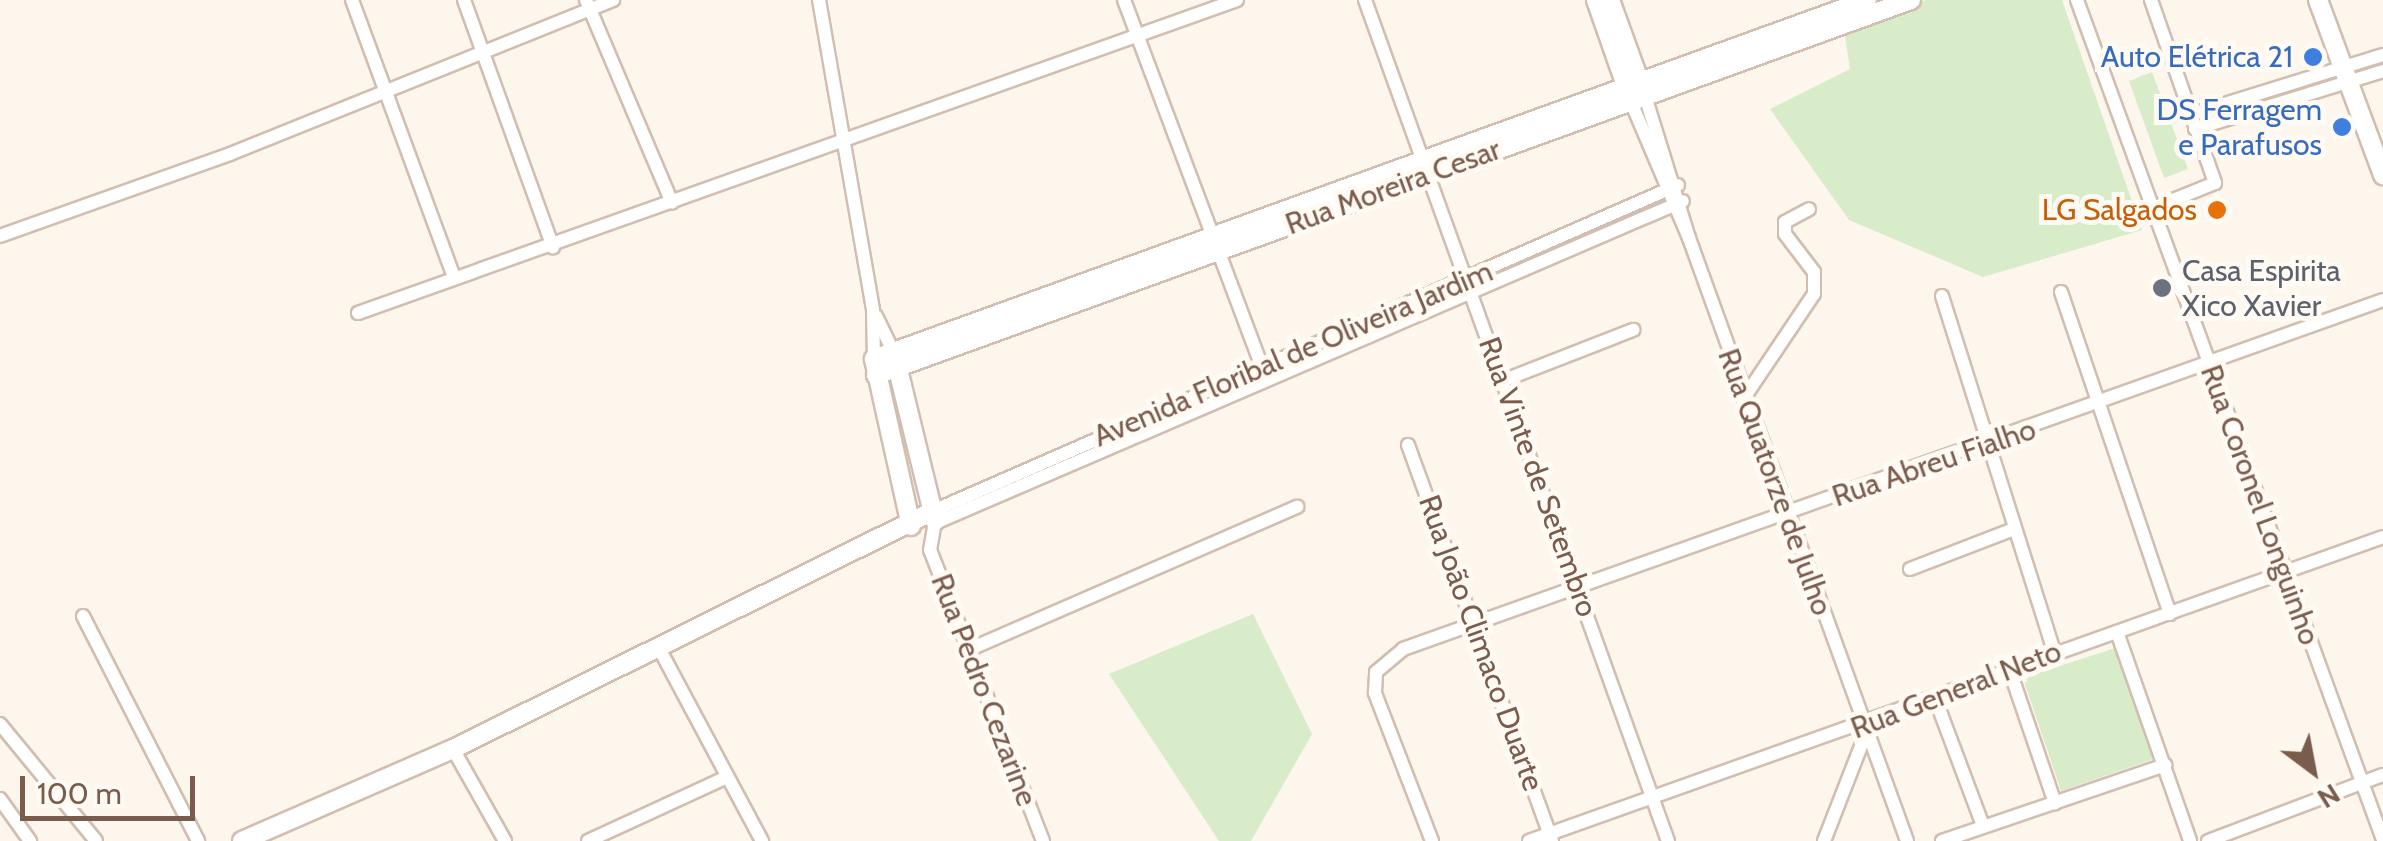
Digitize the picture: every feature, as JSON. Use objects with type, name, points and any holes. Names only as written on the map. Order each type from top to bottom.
[{"type":"street","points":[[352,0],[454,277]]},
{"type":"street","points":[[464,0],[553,247]]},
{"type":"street","points":[[0,236],[387,93],[588,5],[612,0]]},
{"type":"street","name":"Rua Pedro Cezarine","points":[[819,0],[873,309],[875,367],[911,526]]},
{"type":"street","points":[[1124,0],[1269,382]]},
{"type":"street","points":[[358,313],[770,170],[1237,0]]},
{"type":"street","name":"Rua Vinte de Setembro","points":[[1365,0],[1668,841]]},
{"type":"street","name":"Rua Quatorze de Julho","points":[[1596,0],[1612,25],[1907,841]]},
{"type":"street","name":"Rua Quatorze de Julho","points":[[1610,0],[1612,25]]},
{"type":"street","name":"Rua Moreira Cesar","points":[[875,367],[1636,91],[1850,8],[1910,0]]},
{"type":"street","name":"Rua Coronel Longuinho","points":[[2077,0],[2383,840]]},
{"type":"street","points":[[2151,0],[2215,183],[2152,208]]},
{"type":"street","points":[[2318,0],[2383,175]]},
{"type":"street","points":[[588,5],[672,203]]},
{"type":"street","points":[[2195,130],[2348,76],[2383,55]]},
{"type":"street","points":[[2189,115],[2383,71]]},
{"type":"street","name":"Avenida Floribal de Oliveira Jardim","points":[[242,841],[453,749],[911,526],[1269,382],[1466,279],[1672,188]]},
{"type":"street","name":"Avenida Floribal de Oliveira Jardim","points":[[934,517],[1262,367],[1349,340],[1472,294],[1678,204]]},
{"type":"street","points":[[1744,398],[1814,294],[1814,272],[1785,234],[1785,222],[1809,208]]},
{"type":"street","points":[[1566,235],[1571,250]]},
{"type":"street","points":[[2061,292],[2170,614]]},
{"type":"street","points":[[1942,296],[2054,652]]},
{"type":"street","name":"Rua Abreu Fialho","points":[[1432,841],[1375,693],[1376,672],[1403,649],[1990,445],[2383,300]]},
{"type":"street","name":"Rua Pedro Cezarine","points":[[873,309],[896,360],[934,517],[930,550],[1043,841]]},
{"type":"street","points":[[1502,381],[1633,330]]},
{"type":"street","points":[[892,445],[915,438]]},
{"type":"street","name":"Rua João Climaco Duarte","points":[[1408,445],[1478,622],[1550,838]]},
{"type":"street","points":[[970,649],[1297,507]]},
{"type":"street","points":[[911,526],[930,550]]},
{"type":"street","points":[[1910,569],[2014,529]]},
{"type":"street","name":"Rua General Neto","points":[[1528,841],[1550,838],[1653,799],[1864,730],[2009,668],[2383,538]]},
{"type":"street","points":[[83,616],[198,841]]},
{"type":"street","points":[[2117,632],[2190,841]]},
{"type":"street","points":[[660,650],[762,841]]},
{"type":"street","points":[[2009,668],[2056,803]]},
{"type":"street","points":[[1935,698],[1983,826]]},
{"type":"street","points":[[0,724],[96,841]]},
{"type":"street","points":[[1824,841],[1864,730]]},
{"type":"street","points":[[453,749],[505,841]]},
{"type":"street","points":[[1942,841],[2165,765]]},
{"type":"street","points":[[2208,841],[2383,775]]},
{"type":"street","points":[[588,841],[727,776]]},
{"type":"street","points":[[0,798],[30,841]]},
{"type":"green space","points":[[1926,0],[2062,0],[2142,230],[1983,277],[1849,220],[1770,109],[1850,69],[1844,29]]},
{"type":"green space","points":[[2152,72],[2188,169],[2164,178],[2129,81]]},
{"type":"green space","points":[[1253,614],[1312,734],[1251,841],[1219,841],[1109,674]]},
{"type":"green space","points":[[2115,648],[2154,759],[2061,791],[2023,678]]},
{"type":"place","name":"Auto Elétrica 21","points":[[2313,57]]},
{"type":"place","name":"DS Ferragem e Parafusos","points":[[2342,127]]},
{"type":"place","name":"LG Salgados","points":[[2217,210]]},
{"type":"place","name":"Casa Espirita Xico Xavier","points":[[2162,288]]}]
